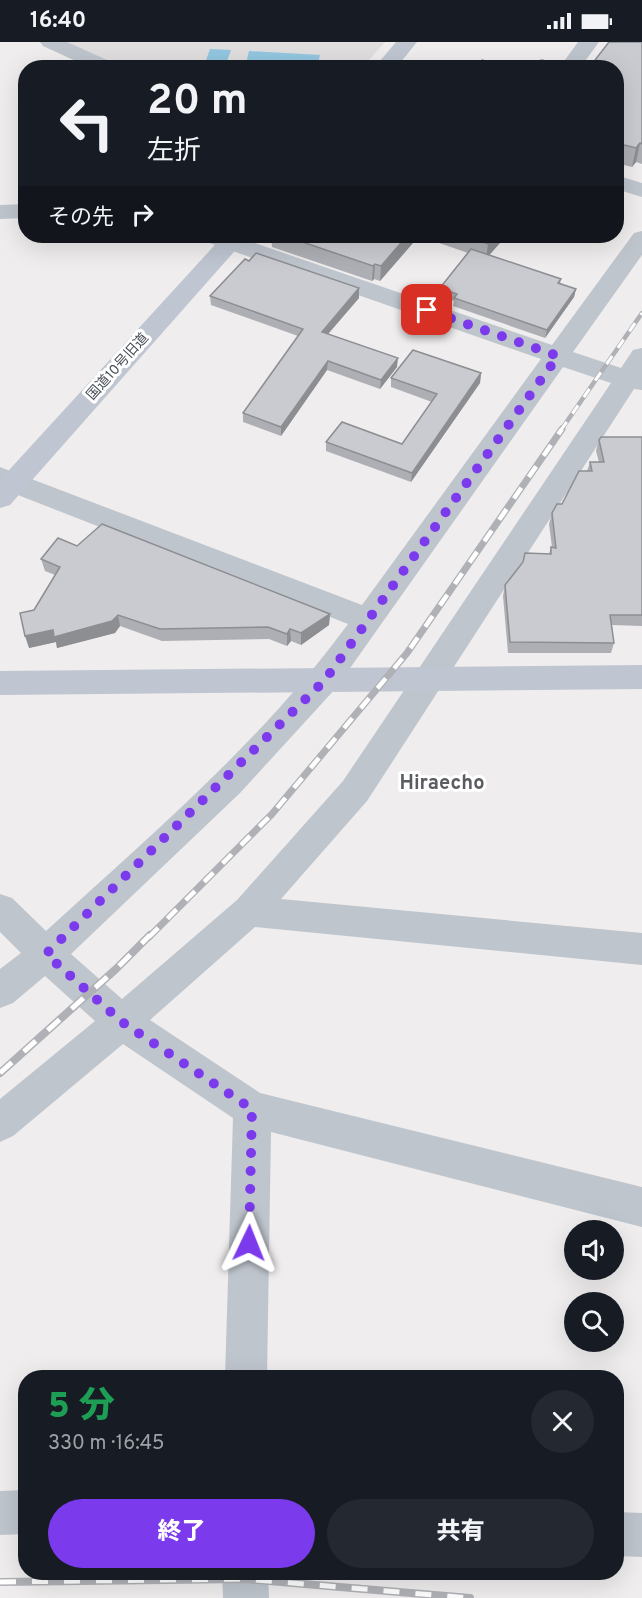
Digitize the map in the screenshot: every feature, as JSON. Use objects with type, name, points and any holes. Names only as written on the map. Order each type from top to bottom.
[{"type":"street","points":[[50,42],[91,60]]},
{"type":"street","points":[[391,60],[407,42]]},
{"type":"street","points":[[575,60],[589,42]]},
{"type":"street","points":[[624,184],[642,190]]},
{"type":"street","points":[[0,212],[18,211]]},
{"type":"street","points":[[0,991],[46,954],[229,783],[325,680],[642,238]]},
{"type":"street","name":"国道10号旧道","points":[[5,486],[222,243]]},
{"type":"street","points":[[240,243],[558,356],[634,380]]},
{"type":"street","points":[[0,1123],[122,1022],[249,911],[355,791],[429,678],[634,380],[642,356]]},
{"type":"street","points":[[5,486],[367,619]]},
{"type":"street","points":[[0,683],[642,677]]},
{"type":"street","points":[[0,909],[122,1022],[252,1109],[642,1207]]},
{"type":"street","points":[[249,911],[642,949]]},
{"type":"street","points":[[246,1370],[252,1109]]},
{"type":"street","points":[[0,1513],[18,1512]]},
{"type":"street","points":[[624,1534],[642,1535]]},
{"type":"street","points":[[245,1580],[246,1598]]},
{"type":"shaded area","points":[[64,42],[385,42],[369,60],[106,60]]},
{"type":"water","points":[[210,49],[231,50],[227,60],[206,60]]},
{"type":"water","points":[[249,51],[320,55],[319,60],[247,60]]},
{"type":"building","points":[[609,42],[642,42],[642,144],[640,143],[636,148],[624,145],[624,60],[595,60]]},
{"type":"building","points":[[306,243],[401,243],[381,266],[375,264],[373,266]]},
{"type":"building","points":[[471,249],[561,279],[558,283],[576,289],[547,330],[454,298],[457,294],[440,288]]},
{"type":"building","points":[[256,253],[359,288],[322,332],[398,358],[381,380],[328,361],[281,427],[243,413],[303,329],[210,296],[245,259],[249,261]]},
{"type":"building","points":[[413,350],[481,373],[412,473],[326,442],[342,422],[402,444],[437,394],[391,378]]},
{"type":"building","points":[[601,437],[642,437],[642,615],[610,615],[614,643],[510,642],[505,585],[523,562],[525,553],[551,554],[551,547],[556,548],[552,513],[557,504],[562,504],[579,471],[592,471],[590,462],[604,462],[599,440]]},
{"type":"building","points":[[102,524],[330,614],[301,633],[290,629],[287,634],[268,627],[160,629],[118,615],[112,621],[54,637],[53,630],[25,636],[20,613],[34,610],[60,567],[41,559],[58,538],[77,546]]},
{"type":"railway","points":[[561,430],[642,313]]},
{"type":"railway","points":[[149,937],[272,814],[407,653],[562,429]]},
{"type":"railway","points":[[0,1073],[116,969],[150,935]]},
{"type":"railway","points":[[0,1582],[163,1580]]},
{"type":"railway","points":[[257,1580],[470,1598]]},
{"type":"district","name":"Hiraecho","points":[[442,784]]},
{"type":"route","points":[[249,1243],[252,1109],[122,1022],[46,954],[325,680],[558,356],[427,310]]}]
